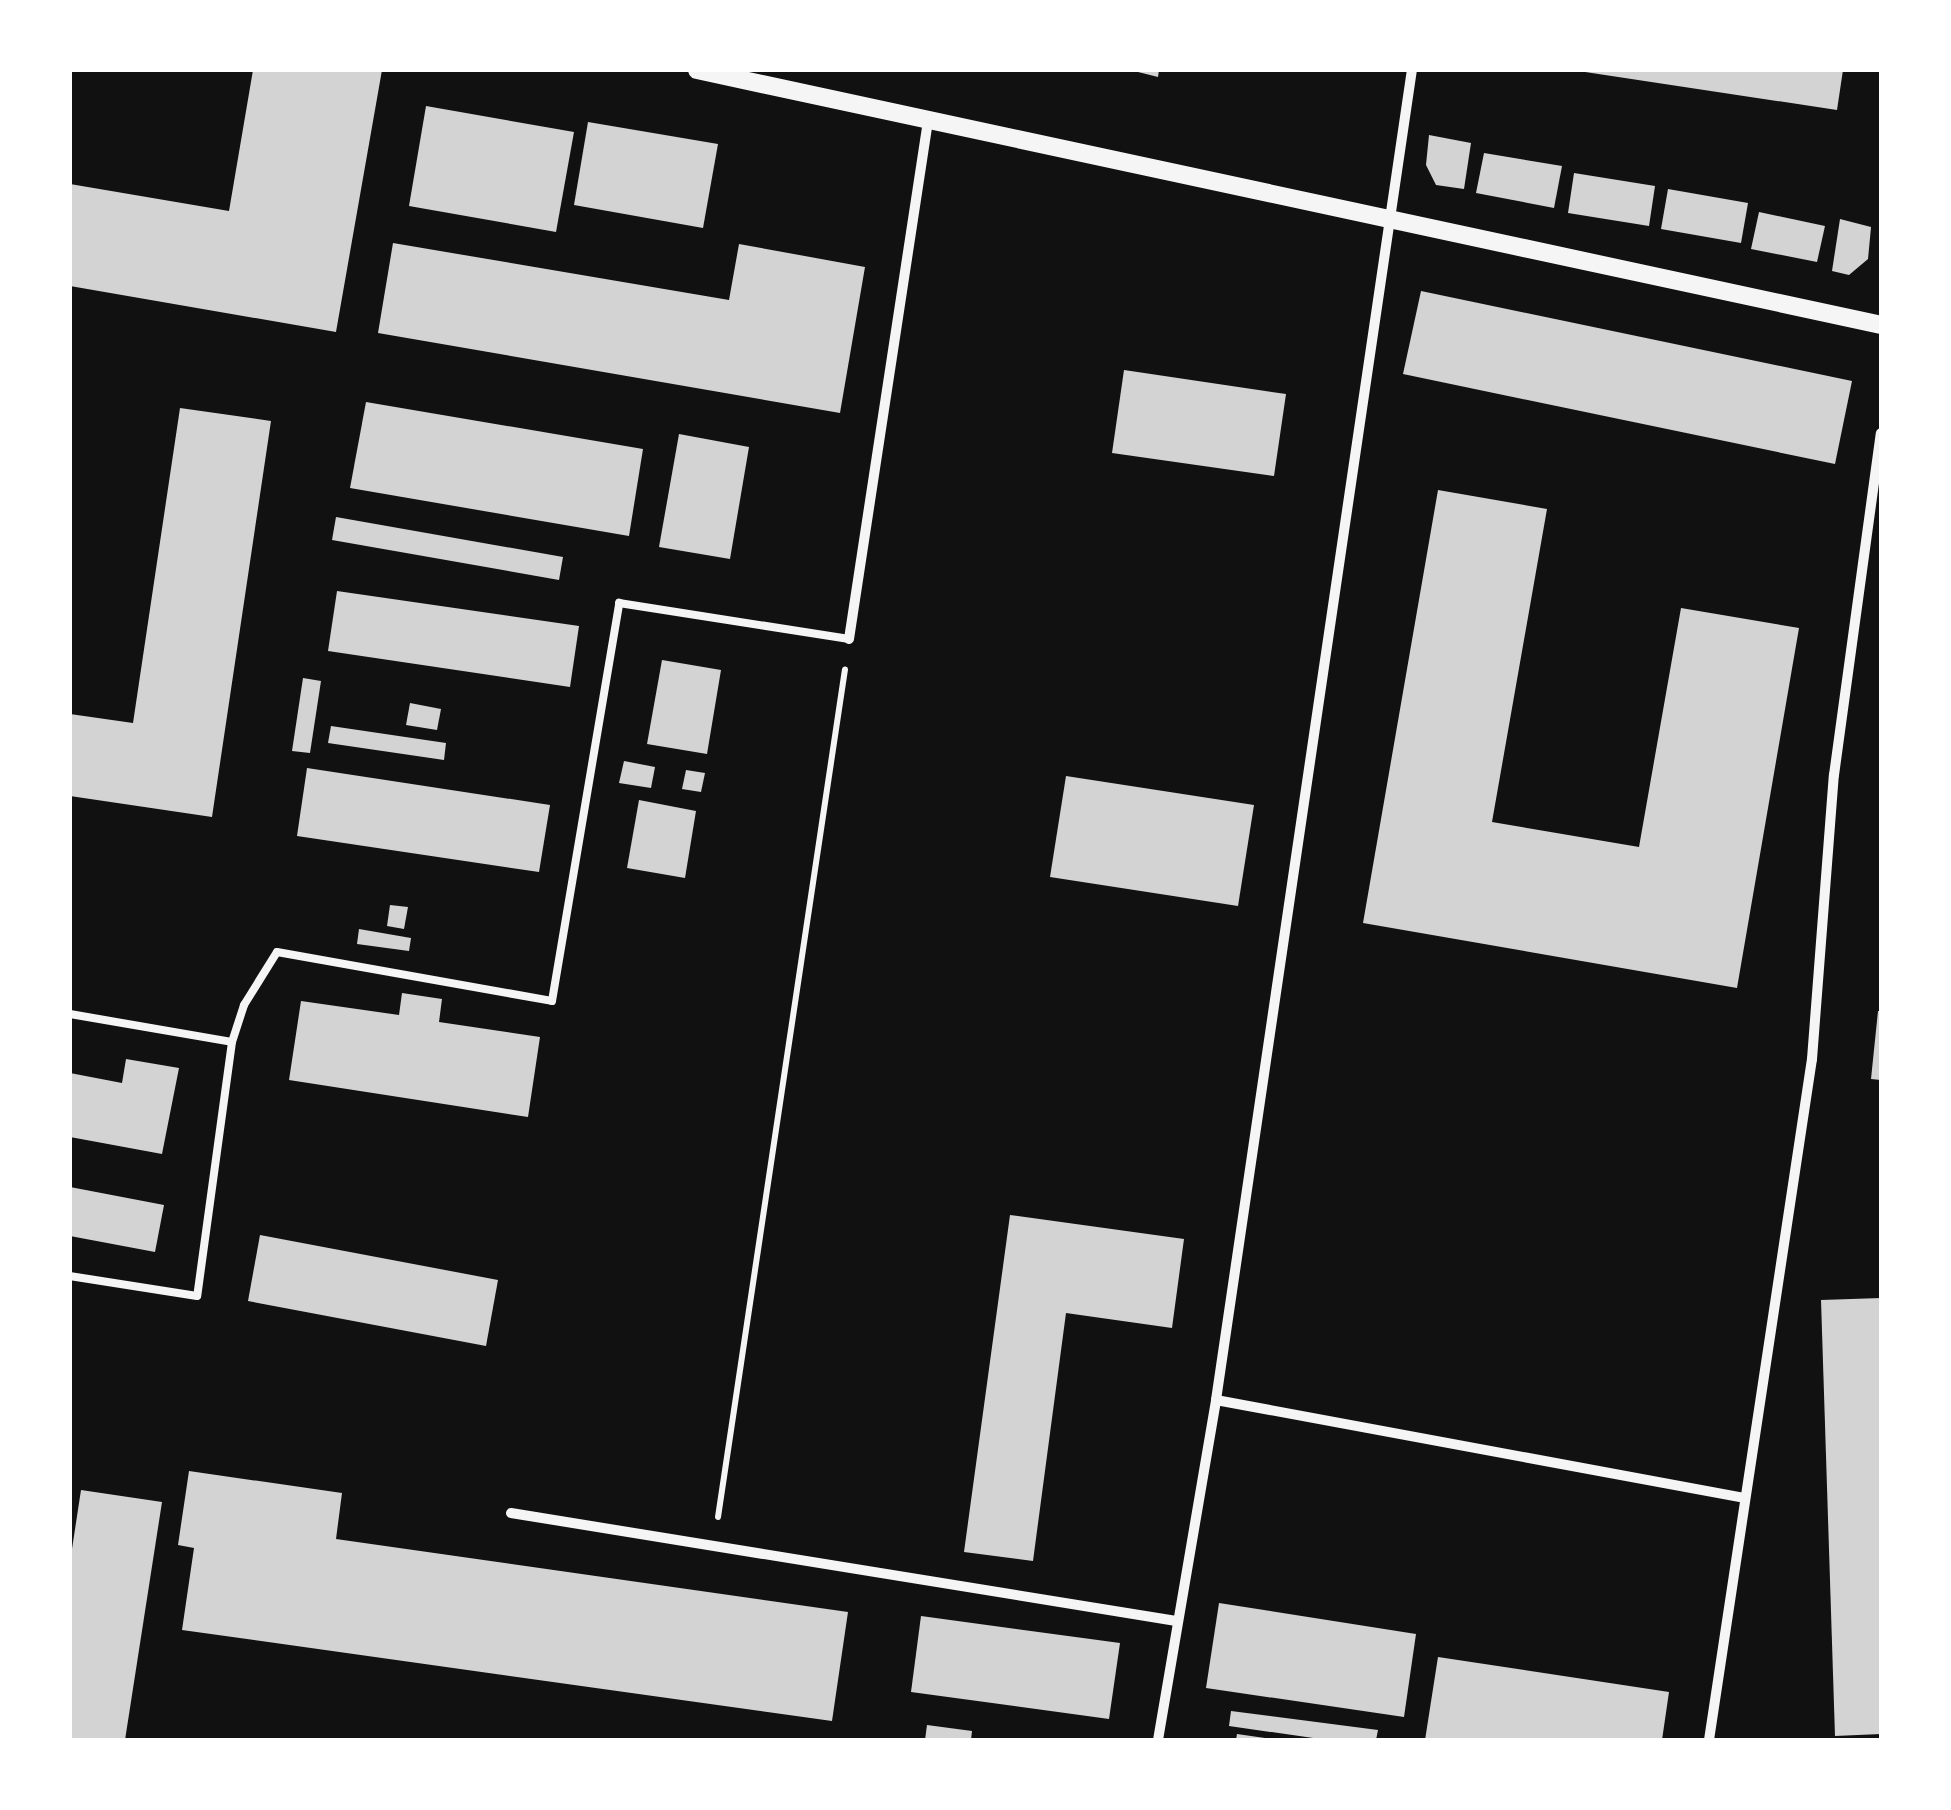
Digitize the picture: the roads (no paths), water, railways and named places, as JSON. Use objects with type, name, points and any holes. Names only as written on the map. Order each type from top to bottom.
[{"type":"street","points":[[1158,1740],[1216,1400],[1412,70]]},
{"type":"street","points":[[703,71],[1881,325]]},
{"type":"street","points":[[850,638],[928,121]]},
{"type":"street","points":[[1709,1740],[1812,1059],[1834,775],[1881,433]]},
{"type":"street","points":[[1216,1400],[1744,1498]]},
{"type":"street","points":[[511,1512],[1176,1621]]},
{"type":"lane","points":[[70,1276],[197,1296],[232,1042],[244,1005],[277,952],[552,1001],[619,603],[850,638]]},
{"type":"lane","points":[[70,1014],[232,1042]]}]
